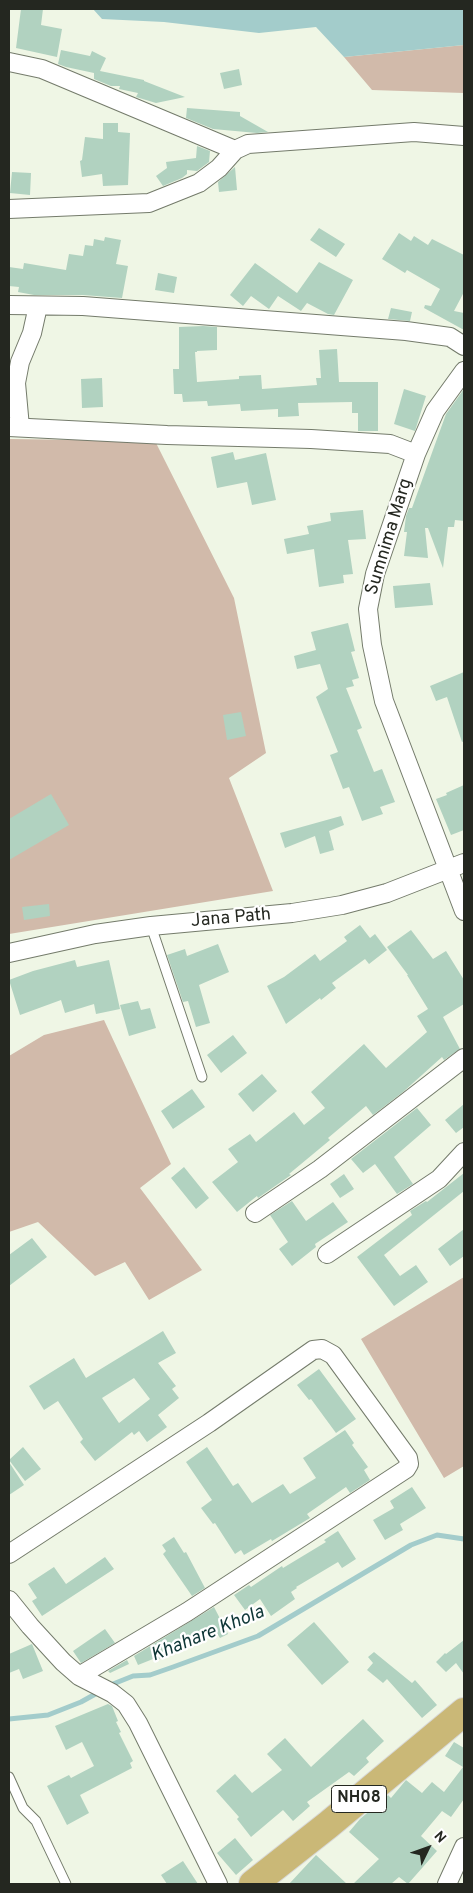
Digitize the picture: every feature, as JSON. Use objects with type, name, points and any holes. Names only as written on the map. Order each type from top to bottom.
[{"type":"main road","name":"NH08","points":[[253,1884],[328,1825],[464,1712]]},
{"type":"street","points":[[9,62],[42,69],[235,150]]},
{"type":"street","points":[[9,209],[148,203],[198,183],[219,168],[235,150],[248,144],[414,132],[464,136]]},
{"type":"street","points":[[9,305],[83,306],[406,331],[450,337],[464,346]]},
{"type":"street","points":[[38,306],[32,333],[20,362],[16,383],[14,427],[390,444],[416,454]]},
{"type":"street","name":"Sumnima Marg","points":[[464,370],[435,411],[416,454],[375,574],[368,609],[372,645],[384,701],[456,866],[464,911]]},
{"type":"street","name":"Jana Path","points":[[9,953],[94,934],[151,926],[292,913],[342,905],[387,893],[456,866]]},
{"type":"street","points":[[255,1213],[320,1169],[464,1058]]},
{"type":"street","points":[[327,1254],[439,1179],[464,1152]]},
{"type":"street","points":[[9,1554],[209,1424],[313,1350],[322,1349],[333,1355],[408,1458],[409,1464],[406,1470],[83,1679]]},
{"type":"street","points":[[9,1600],[62,1662],[83,1679],[112,1693],[126,1704],[138,1723],[218,1884]]},
{"type":"street","points":[[447,1884],[464,1847]]},
{"type":"lane","points":[[151,926],[202,1077]]},
{"type":"lane","points":[[9,1777],[24,1808],[36,1821],[66,1884]]},
{"type":"shaded area","points":[[464,45],[464,93],[372,90],[344,57]]},
{"type":"shaded area","points":[[9,439],[155,441],[234,598],[266,753],[229,778],[273,891],[9,934]]},
{"type":"shaded area","points":[[104,1020],[171,1164],[140,1188],[202,1270],[149,1300],[125,1262],[95,1276],[38,1222],[9,1232],[9,1056],[44,1035]]},
{"type":"shaded area","points":[[464,1277],[464,1466],[444,1478],[361,1339]]},
{"type":"water","points":[[93,9],[464,9],[464,45],[344,57],[316,27],[259,33],[164,22],[102,19]]},
{"type":"building","points":[[21,9],[43,9],[41,25],[62,29],[57,57],[16,48]]},
{"type":"building","points":[[61,50],[90,56],[92,51],[106,58],[100,71],[144,80],[185,97],[156,103],[136,97],[138,93],[119,89],[120,86],[111,86],[94,79],[94,73],[58,64]]},
{"type":"building","points":[[239,69],[242,85],[224,89],[220,73]]},
{"type":"building","points":[[187,108],[240,112],[240,116],[268,132],[257,133],[213,129],[186,118]]},
{"type":"building","points":[[103,123],[118,123],[118,132],[130,133],[128,185],[103,186],[102,174],[82,177],[80,161],[82,160],[85,137],[103,139]]},
{"type":"building","points":[[197,146],[210,151],[209,162],[197,171],[187,170],[187,174],[182,178],[163,186],[156,176],[167,168],[166,162],[196,158]]},
{"type":"building","points":[[235,167],[237,190],[219,192],[218,182]]},
{"type":"building","points":[[12,172],[31,173],[30,195],[10,193]]},
{"type":"building","points":[[319,228],[345,244],[336,257],[310,240]]},
{"type":"building","points":[[399,233],[411,241],[414,236],[428,245],[432,239],[464,255],[464,292],[454,311],[464,313],[464,330],[424,308],[425,305],[431,306],[440,289],[407,270],[405,273],[382,259]]},
{"type":"building","points":[[105,237],[121,240],[116,264],[128,266],[122,298],[83,295],[34,295],[18,292],[19,287],[9,286],[9,267],[23,269],[24,263],[66,270],[69,254],[83,256],[85,245],[93,246],[94,239],[104,241]]},
{"type":"building","points":[[319,262],[353,280],[334,315],[328,314],[307,303],[301,311],[278,296],[269,309],[251,296],[243,306],[230,295],[255,263],[297,293]]},
{"type":"building","points":[[158,273],[177,277],[174,293],[155,290]]},
{"type":"building","points":[[391,308],[412,312],[410,321],[388,319]]},
{"type":"building","points":[[179,327],[217,327],[217,350],[195,352],[197,382],[239,379],[239,376],[261,375],[262,389],[317,385],[316,378],[321,378],[319,350],[337,349],[339,382],[378,382],[378,431],[358,431],[358,413],[352,413],[352,402],[298,403],[299,416],[278,417],[278,409],[241,411],[240,404],[208,406],[207,401],[183,402],[182,394],[174,394],[173,369],[179,369]]},
{"type":"building","points":[[102,378],[103,407],[82,408],[81,379]]},
{"type":"building","points":[[404,389],[426,396],[415,431],[394,424]]},
{"type":"building","points":[[464,389],[464,521],[455,520],[454,527],[448,527],[443,568],[428,528],[425,528],[428,558],[404,556],[407,532],[404,532],[406,516],[409,508],[412,508],[446,414]]},
{"type":"building","points":[[233,452],[235,460],[266,453],[276,500],[252,505],[247,482],[217,488],[211,457]]},
{"type":"building","points":[[363,510],[366,539],[348,540],[353,574],[343,575],[344,583],[319,587],[314,549],[287,554],[284,539],[309,534],[307,526],[331,521],[330,513]]},
{"type":"building","points":[[430,583],[433,605],[395,608],[393,586]]},
{"type":"building","points":[[348,623],[355,651],[351,652],[359,678],[352,680],[354,686],[346,688],[362,728],[357,730],[374,772],[382,769],[395,802],[380,807],[383,814],[362,821],[349,787],[343,789],[330,755],[338,752],[316,697],[328,689],[320,664],[297,669],[294,656],[316,650],[311,632]]},
{"type":"building","points":[[464,672],[464,741],[462,742],[447,697],[436,701],[430,686]]},
{"type":"building","points":[[241,712],[246,736],[227,740],[223,715]]},
{"type":"building","points":[[464,785],[464,830],[451,835],[436,799]]},
{"type":"building","points":[[51,794],[69,825],[9,860],[9,819]]},
{"type":"building","points":[[341,816],[344,825],[329,831],[334,850],[320,854],[315,836],[285,848],[280,833]]},
{"type":"building","points":[[49,904],[50,916],[24,920],[22,907]]},
{"type":"building","points":[[360,925],[370,938],[375,934],[387,950],[369,964],[365,959],[332,983],[336,988],[286,1024],[267,986],[284,977],[315,954],[320,961],[347,941],[344,937]]},
{"type":"building","points":[[411,930],[433,959],[446,951],[464,980],[464,1004],[443,1017],[460,1049],[444,1060],[442,1057],[403,1092],[373,1115],[366,1106],[328,1138],[330,1140],[289,1174],[291,1175],[258,1198],[257,1196],[237,1212],[212,1182],[238,1162],[228,1149],[250,1134],[256,1142],[294,1112],[304,1125],[325,1108],[311,1092],[364,1044],[386,1068],[427,1032],[417,1016],[428,1009],[408,975],[387,947]]},
{"type":"building","points":[[218,944],[229,972],[199,985],[210,1023],[196,1027],[188,1001],[183,1002],[167,955],[185,949],[187,956]]},
{"type":"building","points":[[75,960],[77,967],[109,960],[120,1009],[96,1014],[94,1004],[65,1013],[61,1000],[20,1015],[9,980],[33,971]]},
{"type":"building","points":[[138,1001],[141,1010],[150,1008],[156,1028],[129,1036],[120,1005]]},
{"type":"building","points":[[233,1035],[247,1053],[221,1073],[207,1055]]},
{"type":"building","points":[[262,1074],[277,1091],[253,1112],[238,1094]]},
{"type":"building","points":[[192,1089],[205,1107],[173,1129],[161,1111]]},
{"type":"building","points":[[464,1104],[464,1127],[456,1133],[445,1120]]},
{"type":"building","points":[[417,1108],[431,1125],[394,1157],[413,1184],[397,1194],[375,1164],[363,1173],[351,1159]]},
{"type":"building","points":[[184,1167],[209,1198],[196,1209],[171,1178]]},
{"type":"building","points":[[464,1173],[464,1191],[384,1255],[400,1276],[416,1265],[428,1282],[394,1306],[357,1257],[412,1215],[410,1211],[427,1202]]},
{"type":"building","points":[[344,1174],[354,1189],[340,1198],[330,1184]]},
{"type":"building","points":[[292,1201],[306,1221],[333,1202],[348,1222],[315,1244],[316,1247],[292,1266],[279,1249],[288,1242],[270,1215]]},
{"type":"building","points":[[464,1229],[464,1256],[450,1266],[438,1249]]},
{"type":"building","points":[[32,1238],[47,1257],[9,1286],[9,1255]]},
{"type":"building","points":[[163,1331],[176,1353],[158,1363],[176,1386],[172,1389],[179,1398],[158,1415],[167,1427],[147,1442],[139,1431],[134,1435],[132,1432],[95,1461],[80,1442],[83,1439],[58,1401],[44,1410],[29,1386],[74,1358],[86,1378]],"holes":[[[134,1378],[150,1399],[119,1423],[102,1398]]]},
{"type":"building","points":[[319,1369],[356,1419],[336,1433],[311,1399],[309,1400],[297,1385]]},
{"type":"building","points":[[345,1430],[354,1443],[352,1445],[368,1467],[364,1470],[370,1480],[350,1493],[346,1487],[307,1514],[310,1518],[272,1541],[271,1539],[244,1555],[241,1550],[235,1554],[215,1523],[213,1524],[201,1508],[212,1500],[186,1462],[207,1447],[233,1486],[238,1483],[252,1503],[283,1484],[290,1494],[316,1478],[303,1458]]},
{"type":"building","points":[[23,1447],[41,1469],[25,1481],[9,1460]]},
{"type":"building","points":[[9,1462],[24,1485],[9,1495]]},
{"type":"building","points":[[412,1487],[426,1508],[400,1524],[403,1530],[385,1540],[373,1520],[394,1508],[390,1501]]},
{"type":"building","points":[[338,1531],[356,1559],[342,1568],[338,1562],[296,1587],[291,1592],[295,1599],[271,1616],[260,1599],[245,1610],[234,1595],[249,1585],[251,1587],[282,1566],[283,1568],[326,1542],[324,1540]]},
{"type":"building","points":[[174,1537],[184,1553],[186,1552],[205,1588],[192,1596],[163,1554],[166,1551],[162,1545]]},
{"type":"building","points":[[105,1557],[114,1569],[42,1616],[32,1601],[37,1598],[28,1584],[54,1567],[66,1584]]},
{"type":"building","points":[[214,1607],[228,1634],[220,1638],[214,1628],[185,1643],[187,1646],[154,1661],[153,1659],[138,1665],[134,1656]]},
{"type":"building","points":[[314,1622],[349,1662],[322,1685],[287,1645]]},
{"type":"building","points":[[105,1629],[115,1643],[81,1663],[73,1651]]},
{"type":"building","points":[[464,1640],[464,1674],[456,1663],[446,1672],[436,1662],[445,1653]]},
{"type":"building","points":[[32,1644],[43,1671],[23,1679],[19,1669],[9,1673],[9,1654]]},
{"type":"building","points":[[374,1652],[412,1683],[415,1680],[437,1705],[422,1718],[387,1679],[383,1683],[367,1670],[373,1663],[368,1657]]},
{"type":"building","points":[[127,1660],[129,1664],[110,1673],[108,1671]]},
{"type":"building","points":[[108,1704],[112,1706],[121,1732],[119,1733],[133,1761],[130,1763],[132,1768],[80,1795],[89,1813],[67,1825],[47,1786],[69,1775],[71,1778],[94,1766],[82,1742],[66,1750],[55,1726]]},
{"type":"building","points":[[363,1719],[384,1741],[366,1758],[369,1762],[354,1776],[349,1772],[307,1802],[310,1806],[293,1821],[283,1810],[251,1837],[237,1819],[239,1817],[216,1791],[235,1774],[252,1793],[282,1770],[267,1754],[285,1738],[311,1767]]},
{"type":"building","points":[[454,1742],[464,1748],[464,1799],[451,1817],[442,1811],[421,1836],[437,1851],[408,1884],[399,1877],[391,1884],[353,1884],[379,1859],[349,1832],[360,1819],[380,1804],[388,1795],[391,1798],[406,1780],[422,1793],[432,1782],[444,1792],[463,1767],[445,1756]]},
{"type":"building","points":[[235,1838],[253,1860],[236,1875],[217,1853]]},
{"type":"building","points":[[316,1855],[347,1884],[289,1884]]},
{"type":"building","points":[[183,1861],[198,1884],[167,1884],[161,1875]]},
{"type":"waterway","name":"Khahare Khola","points":[[108,1686],[133,1676],[150,1675],[258,1636],[411,1545],[437,1535],[464,1539]]},
{"type":"waterway","name":"Khahare Khola","points":[[9,1719],[48,1715],[81,1702],[99,1692]]}]
